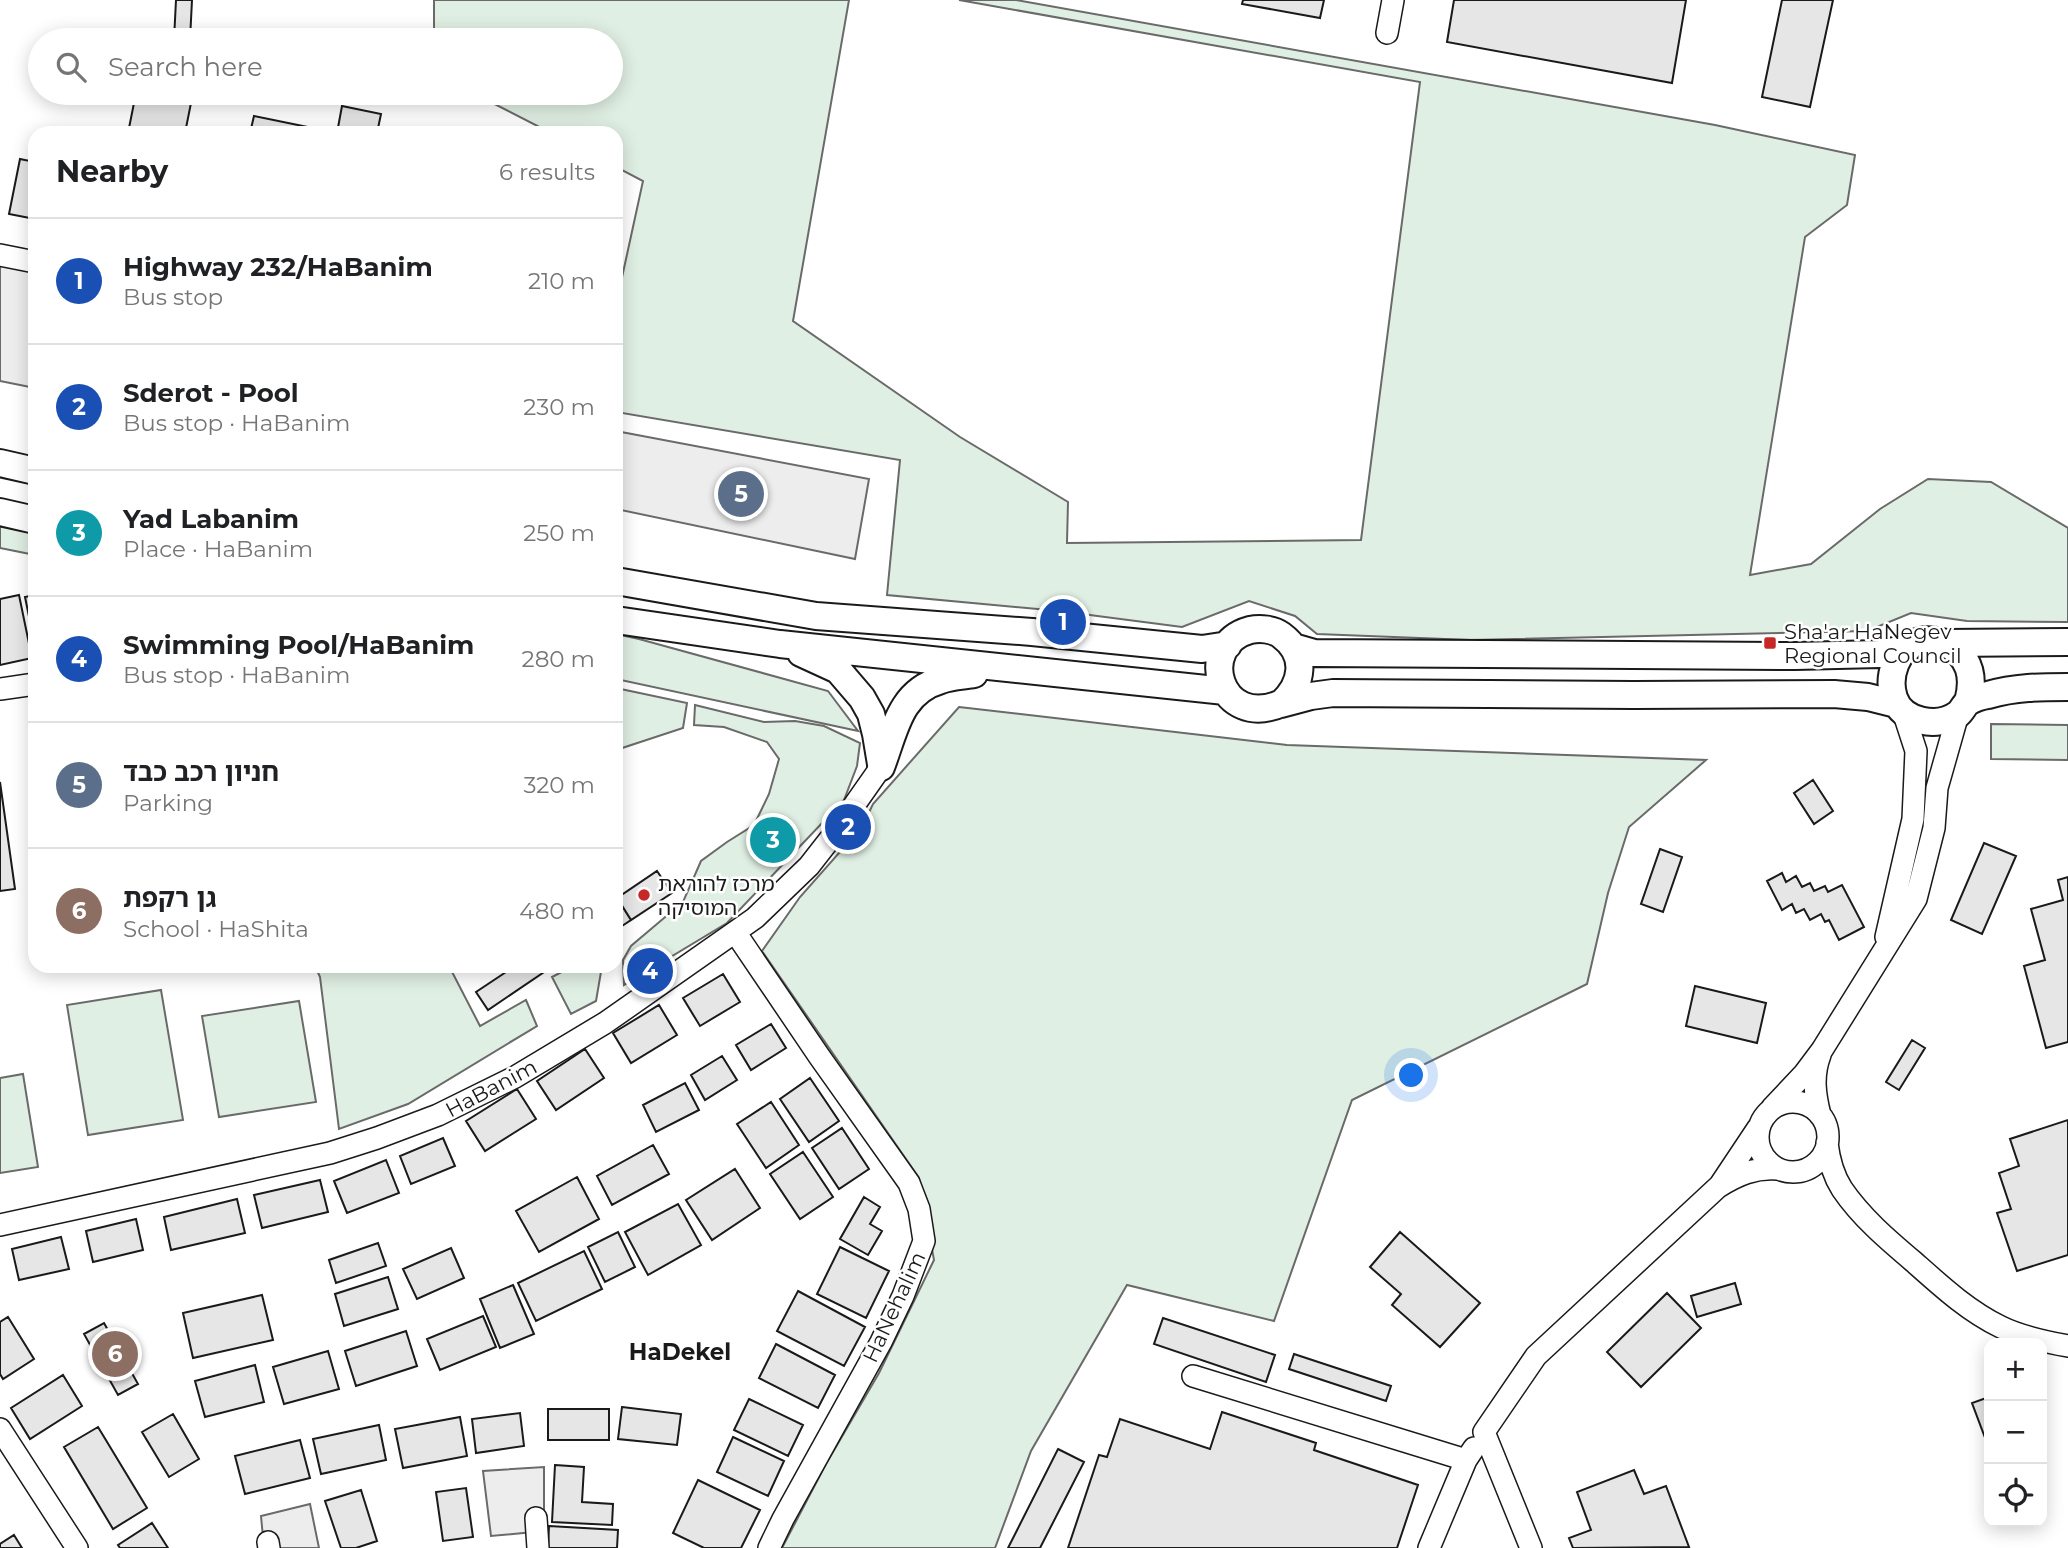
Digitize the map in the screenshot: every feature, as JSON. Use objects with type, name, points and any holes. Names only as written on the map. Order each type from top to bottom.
[{"type":"main road","points":[[0,463],[28,469]]},
{"type":"main road","points":[[0,512],[28,518]]},
{"type":"main road","points":[[623,582],[816,616],[1032,632],[1202,649],[1228,645]]},
{"type":"main road","points":[[623,621],[780,644],[1225,691]]},
{"type":"main road","points":[[1282,705],[1298,682],[1300,669],[1293,647],[1280,635],[1268,629],[1241,633],[1223,652],[1219,665],[1220,679],[1225,691],[1235,702],[1245,708],[1257,710],[1269,709],[1282,705],[1311,696],[1333,693],[1835,694],[1868,697],[1899,707],[1914,718],[1927,722],[1940,721],[1988,695],[2023,687],[2068,687]]},
{"type":"main road","points":[[1899,707],[1891,681],[1893,668],[1899,657],[1918,641],[2068,642]]},
{"type":"main road","points":[[1947,643],[1963,656],[1972,677],[1963,708]]},
{"type":"main road","points":[[780,644],[838,670],[862,698],[871,713],[881,766]]},
{"type":"main road","points":[[1293,647],[1314,653],[1755,656],[1880,654],[1908,648]]},
{"type":"main road","points":[[881,766],[898,716],[909,699],[923,686],[943,679],[1014,669]]},
{"type":"street","points":[[1387,33],[1393,0]]},
{"type":"street","points":[[0,255],[28,261]]},
{"type":"street","points":[[0,689],[28,685]]},
{"type":"street","points":[[1880,959],[1913,819],[1916,751],[1899,707]]},
{"type":"street","points":[[1429,1548],[1466,1460],[1536,1356],[1718,1187],[1763,1117],[1796,1083],[1822,1050],[1880,959],[1916,899],[1934,828],[1937,788],[1963,708]]},
{"type":"street","name":"HaBanim","points":[[0,1225],[330,1153],[438,1115],[515,1077],[605,1023],[755,918],[809,866],[881,766]]},
{"type":"street","name":"HaNehalim","points":[[735,932],[909,1183],[919,1209],[924,1241],[903,1296],[881,1342],[769,1548]]},
{"type":"street","points":[[1822,1050],[1817,1063],[1814,1090],[1828,1133],[1827,1143],[1833,1171],[1853,1204],[1886,1238],[1947,1291],[1980,1315],[2004,1328],[2068,1346]]},
{"type":"street","points":[[1772,1108],[1782,1103],[1794,1102],[1804,1104],[1820,1115]]},
{"type":"street","points":[[1758,1128],[1761,1152],[1768,1162],[1778,1169]]},
{"type":"street","points":[[1718,1187],[1752,1170],[1765,1168],[1801,1171],[1818,1161],[1827,1143]]},
{"type":"street","points":[[1801,1171],[1853,1204]]},
{"type":"street","points":[[1193,1376],[1466,1460]]},
{"type":"street","points":[[0,1429],[76,1548]]},
{"type":"street","points":[[1484,1432],[1531,1548]]},
{"type":"street","points":[[536,1518],[538,1548]]},
{"type":"green space","points":[[434,0],[849,0],[793,321],[960,437],[1068,502],[1067,543],[1361,540],[1420,82],[959,0],[1016,0],[1715,125],[1855,155],[1847,205],[1805,237],[1750,575],[1811,564],[1880,509],[1928,479],[1991,482],[2068,528],[2068,622],[1967,621],[1911,613],[1867,631],[1471,640],[1317,634],[1295,616],[1249,601],[1182,627],[1059,611],[887,595],[900,460],[623,413],[623,273],[643,181],[623,171],[623,126],[537,126],[496,105],[623,105],[623,28],[434,28]]},
{"type":"green space","points":[[0,513],[28,519],[28,554],[0,548]]},
{"type":"green space","points":[[623,636],[828,691],[858,731],[623,681]]},
{"type":"green space","points":[[623,689],[687,703],[683,728],[623,748]]},
{"type":"green space","points":[[695,705],[764,722],[795,721],[824,726],[860,743],[857,766],[844,800],[727,923],[624,985],[623,960],[631,946],[683,902],[701,861],[754,825],[769,794],[779,759],[767,742],[724,727],[694,725]]},
{"type":"green space","points":[[959,707],[1287,745],[1706,760],[1629,827],[1608,893],[1587,984],[1352,1100],[1274,1321],[1127,1285],[1031,1451],[995,1548],[782,1548],[826,1464],[879,1373],[934,1260],[919,1178],[762,951],[800,897],[862,827],[873,804]]},
{"type":"green space","points":[[1991,724],[2068,725],[2068,760],[1991,759]]},
{"type":"green space","points":[[318,973],[453,973],[480,1026],[526,1000],[537,1026],[408,1104],[339,1129]]},
{"type":"green space","points":[[560,973],[601,973],[596,1001],[571,1014],[552,977]]},
{"type":"green space","points":[[161,990],[183,1120],[88,1135],[67,1005]]},
{"type":"green space","points":[[299,1001],[316,1102],[219,1117],[202,1016]]},
{"type":"green space","points":[[23,1074],[38,1167],[0,1173],[0,1078]]},
{"type":"shaded area","points":[[0,260],[28,266],[28,387],[0,381]]},
{"type":"shaded area","points":[[623,432],[869,479],[855,559],[623,510]]},
{"type":"shaded area","points":[[544,1467],[544,1531],[491,1536],[483,1471]]},
{"type":"shaded area","points":[[310,1504],[319,1548],[264,1548],[261,1516]]},
{"type":"building","points":[[176,0],[192,0],[191,28],[175,28]]},
{"type":"building","points":[[1243,0],[1324,0],[1320,18],[1242,4]]},
{"type":"building","points":[[1454,0],[1686,0],[1672,83],[1447,42]]},
{"type":"building","points":[[1782,0],[1833,0],[1810,107],[1762,97]]},
{"type":"building","points":[[134,105],[191,105],[186,126],[129,126]]},
{"type":"building","points":[[342,106],[381,114],[378,126],[338,126]]},
{"type":"building","points":[[254,116],[303,126],[252,126]]},
{"type":"building","points":[[20,159],[28,161],[28,218],[9,214]]},
{"type":"building","points":[[19,595],[28,639],[28,659],[0,665],[0,599]]},
{"type":"building","points":[[1813,780],[1833,811],[1814,824],[1794,793]]},
{"type":"building","points":[[0,782],[15,889],[0,891]]},
{"type":"building","points":[[1984,843],[2016,856],[1982,934],[1951,920]]},
{"type":"building","points":[[1660,849],[1682,857],[1663,912],[1641,904]]},
{"type":"building","name":"מרכז להוראת המוסיקה","points":[[657,871],[672,893],[623,925],[623,894]]},
{"type":"building","name":"מרכז להוראת המוסיקה","points":[[657,871],[672,893],[631,920],[623,907],[623,894]]},
{"type":"building","points":[[1782,873],[1786,882],[1796,876],[1802,887],[1810,883],[1814,891],[1825,886],[1828,892],[1842,885],[1864,927],[1839,940],[1829,920],[1825,922],[1821,914],[1810,920],[1804,909],[1796,913],[1792,904],[1782,910],[1767,881]]},
{"type":"building","points":[[2068,877],[2068,1042],[2046,1048],[2024,966],[2045,960],[2031,909],[2063,900],[2058,880]]},
{"type":"building","points":[[623,907],[631,920],[623,925]]},
{"type":"building","points":[[504,973],[543,973],[488,1010],[476,992]]},
{"type":"building","points":[[723,974],[740,1002],[700,1026],[683,998]]},
{"type":"building","points":[[1695,986],[1766,1003],[1757,1043],[1686,1026]]},
{"type":"building","points":[[659,1005],[677,1035],[631,1063],[613,1033]]},
{"type":"building","points":[[771,1024],[786,1048],[751,1070],[736,1045]]},
{"type":"building","points":[[1912,1040],[1925,1048],[1899,1090],[1886,1082]]},
{"type":"building","points":[[585,1049],[604,1078],[556,1110],[537,1081]]},
{"type":"building","points":[[722,1056],[737,1080],[705,1100],[691,1075]]},
{"type":"building","points":[[810,1078],[839,1121],[809,1142],[780,1099]]},
{"type":"building","points":[[685,1083],[699,1110],[656,1132],[643,1105]]},
{"type":"building","points":[[517,1089],[536,1119],[485,1151],[466,1121]]},
{"type":"building","points":[[771,1102],[799,1145],[766,1168],[737,1124]]},
{"type":"building","points":[[2068,1120],[2068,1255],[2017,1271],[1997,1213],[2011,1209],[1999,1173],[2019,1166],[2010,1139]]},
{"type":"building","points":[[842,1128],[869,1169],[839,1189],[812,1148]]},
{"type":"building","points":[[443,1138],[455,1166],[411,1184],[400,1156]]},
{"type":"building","points":[[653,1145],[669,1174],[612,1205],[597,1176]]},
{"type":"building","points":[[803,1152],[833,1197],[800,1219],[770,1174]]},
{"type":"building","points":[[386,1160],[399,1193],[347,1213],[334,1181]]},
{"type":"building","points":[[735,1169],[760,1208],[712,1240],[686,1200]]},
{"type":"building","points":[[577,1177],[599,1219],[539,1252],[516,1211]]},
{"type":"building","points":[[320,1180],[328,1212],[262,1228],[254,1195]]},
{"type":"building","points":[[864,1197],[880,1207],[870,1224],[882,1231],[868,1255],[840,1239]]},
{"type":"building","points":[[237,1199],[245,1233],[171,1250],[164,1217]]},
{"type":"building","points":[[678,1204],[701,1245],[648,1275],[625,1232]]},
{"type":"building","points":[[136,1219],[143,1250],[93,1262],[86,1231]]},
{"type":"building","points":[[618,1232],[635,1267],[605,1282],[588,1247]]},
{"type":"building","points":[[1400,1232],[1480,1303],[1440,1347],[1392,1305],[1401,1294],[1370,1267]]},
{"type":"building","points":[[61,1237],[69,1269],[19,1280],[12,1249]]},
{"type":"building","points":[[378,1243],[386,1266],[336,1283],[329,1260]]},
{"type":"building","points":[[840,1247],[889,1271],[866,1318],[817,1294]]},
{"type":"building","points":[[451,1248],[464,1278],[417,1299],[403,1269]]},
{"type":"building","points":[[584,1251],[602,1289],[536,1321],[518,1283]]},
{"type":"building","points":[[388,1277],[398,1309],[344,1326],[335,1294]]},
{"type":"building","points":[[1735,1283],[1741,1304],[1697,1317],[1691,1296]]},
{"type":"building","points":[[513,1285],[534,1334],[500,1348],[480,1299]]},
{"type":"building","points":[[798,1291],[865,1327],[844,1366],[777,1331]]},
{"type":"building","points":[[1667,1293],[1701,1328],[1641,1387],[1607,1352]]},
{"type":"building","points":[[262,1295],[273,1340],[193,1358],[183,1313]]},
{"type":"building","points":[[483,1316],[496,1347],[440,1370],[427,1339]]},
{"type":"building","points":[[8,1317],[34,1359],[3,1379],[0,1374],[0,1322]]},
{"type":"building","points":[[1163,1318],[1275,1355],[1266,1382],[1154,1344]]},
{"type":"building","points":[[104,1323],[138,1384],[118,1395],[84,1334]]},
{"type":"building","points":[[406,1331],[417,1366],[356,1386],[345,1351]]},
{"type":"building","points":[[776,1344],[835,1375],[818,1408],[759,1378]]},
{"type":"building","points":[[328,1351],[339,1389],[284,1404],[273,1367]]},
{"type":"building","points":[[1294,1354],[1391,1386],[1386,1401],[1289,1369]]},
{"type":"building","points":[[255,1365],[264,1402],[205,1417],[195,1381]]},
{"type":"building","points":[[63,1375],[82,1406],[30,1439],[11,1408]]},
{"type":"building","points":[[749,1399],[803,1425],[788,1456],[734,1430]]},
{"type":"building","points":[[1984,1399],[1984,1435],[1972,1403]]},
{"type":"building","points":[[622,1407],[681,1414],[677,1445],[618,1439]]},
{"type":"building","points":[[548,1409],[609,1409],[609,1440],[548,1440]]},
{"type":"building","points":[[1222,1412],[1316,1443],[1314,1450],[1418,1485],[1397,1548],[1068,1548],[1099,1455],[1107,1457],[1120,1419],[1210,1449]]},
{"type":"building","points":[[520,1413],[524,1446],[476,1453],[472,1419]]},
{"type":"building","points":[[173,1414],[199,1459],[169,1477],[142,1432]]},
{"type":"building","points":[[460,1417],[467,1456],[403,1468],[395,1429]]},
{"type":"building","points":[[379,1425],[386,1460],[321,1474],[313,1439]]},
{"type":"building","points":[[98,1427],[147,1508],[113,1529],[64,1447]]},
{"type":"building","points":[[733,1437],[784,1461],[768,1496],[717,1472]]},
{"type":"building","points":[[300,1440],[310,1478],[245,1494],[235,1456]]},
{"type":"building","points":[[1058,1449],[1084,1462],[1040,1548],[1008,1548]]},
{"type":"building","points":[[555,1465],[584,1467],[582,1502],[613,1504],[612,1525],[552,1522]]},
{"type":"building","points":[[1634,1470],[1644,1494],[1666,1486],[1689,1547],[1573,1548],[1569,1538],[1591,1530],[1577,1492]]},
{"type":"building","points":[[698,1480],[760,1510],[741,1548],[704,1548],[673,1533]]},
{"type":"building","points":[[466,1488],[473,1537],[443,1541],[436,1492]]},
{"type":"building","points":[[361,1490],[377,1541],[356,1548],[341,1548],[325,1501]]},
{"type":"building","points":[[152,1523],[168,1548],[120,1548],[118,1545]]},
{"type":"building","points":[[549,1526],[618,1530],[617,1548],[548,1548]]},
{"type":"building","points":[[14,1535],[22,1548],[0,1548],[0,1544]]},
{"type":"place","name":"חניון רכב כבד","points":[[741,494]]},
{"type":"place","name":"Highway 232/HaBanim","points":[[1063,622]]},
{"type":"place","name":"Sha'ar HaNegev Regional Council","points":[[1770,643]]},
{"type":"place","name":"Sderot - Pool","points":[[848,827]]},
{"type":"place","name":"Yad Labanim","points":[[773,840]]},
{"type":"place","name":"מרכז להוראת המוסיקה","points":[[644,895]]},
{"type":"place","name":"Swimming Pool/HaBanim","points":[[650,971]]},
{"type":"place","name":"גן רקפת","points":[[115,1354]]},
{"type":"district","name":"HaDekel","points":[[680,1352]]}]
